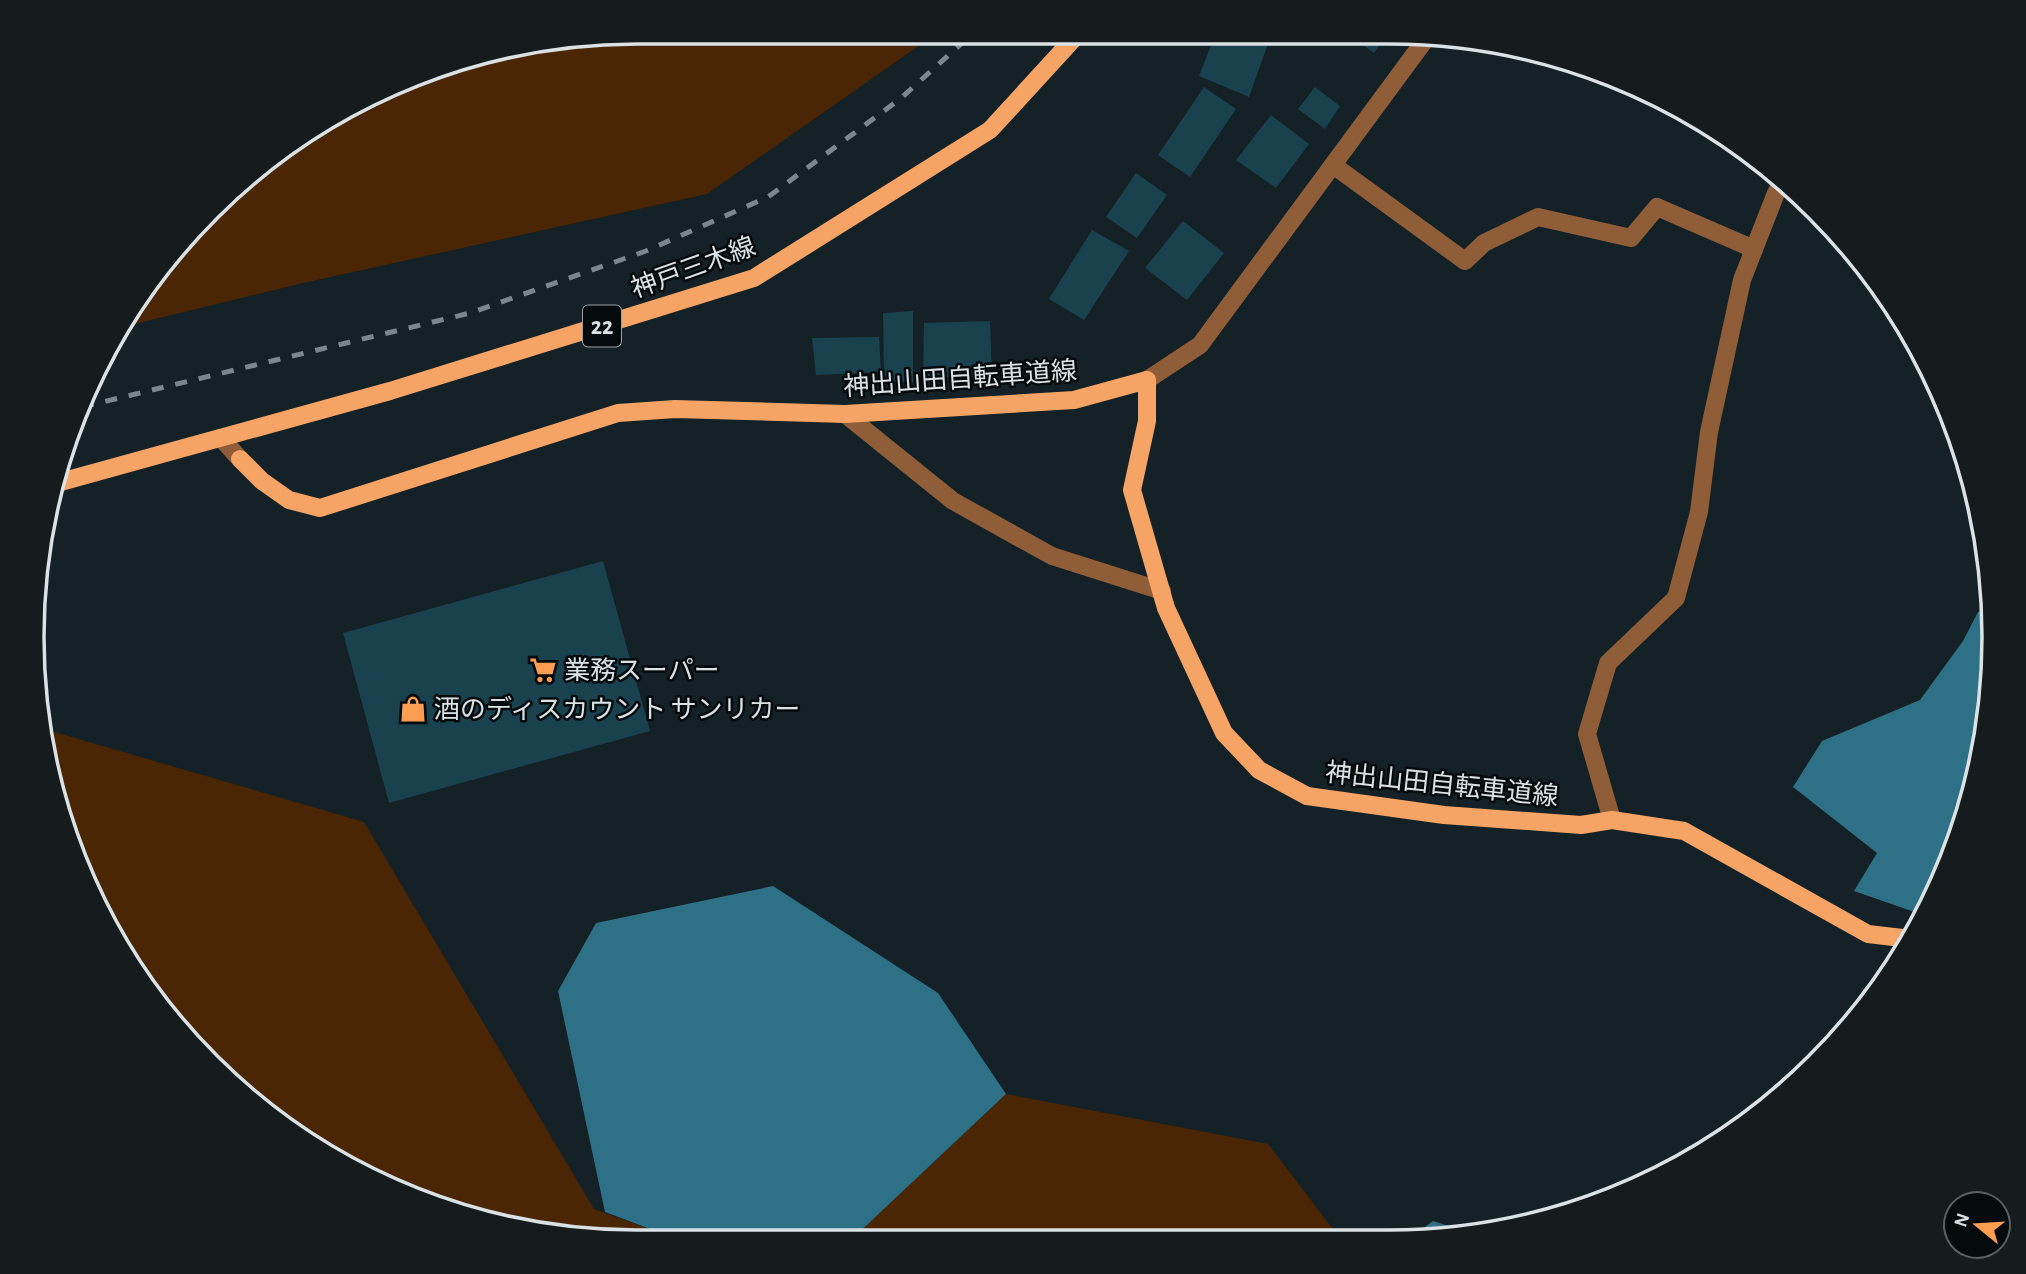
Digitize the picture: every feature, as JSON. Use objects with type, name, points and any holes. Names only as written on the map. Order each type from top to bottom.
[{"type":"main road","name":"神戸三木線","points":[[65,481],[390,391],[754,278],[990,130],[1069,44]]},
{"type":"main road","name":"神出山田自転車道線","points":[[240,459],[262,481],[289,500],[320,508],[618,413],[675,409],[845,414],[1074,400],[1147,380],[1147,421],[1132,490],[1166,608],[1224,733],[1259,770],[1307,796],[1444,815],[1581,825],[1612,820],[1684,831],[1868,934],[1901,938]]},
{"type":"street","points":[[1147,380],[1200,345],[1421,45]]},
{"type":"street","points":[[1333,165],[1465,261],[1484,243],[1538,217],[1631,238],[1657,207],[1754,248]]},
{"type":"street","points":[[1612,820],[1587,734],[1608,663],[1676,598],[1699,512],[1709,432],[1742,280],[1778,190]]},
{"type":"street","points":[[845,414],[953,501],[1052,556],[1162,592]]},
{"type":"street","points":[[221,438],[240,459]]},
{"type":"shaded area","points":[[921,44],[707,194],[303,283],[133,324],[166,276],[191,246],[246,191],[276,166],[340,123],[446,75],[521,55],[598,45]]},
{"type":"shaded area","points":[[52,731],[364,822],[594,1209],[652,1230],[560,1225],[521,1219],[446,1199],[340,1151],[276,1108],[246,1083],[191,1028],[166,998],[123,934],[75,828]]},
{"type":"shaded area","points":[[1006,1094],[1268,1144],[1334,1230],[862,1230]]},
{"type":"water","points":[[1981,611],[1981,676],[1971,753],[1951,828],[1914,912],[1854,891],[1877,853],[1793,787],[1822,741],[1920,700],[1963,641],[1978,612]]},
{"type":"water","points":[[773,886],[938,993],[1006,1094],[862,1230],[653,1230],[605,1212],[558,991],[596,923]]},
{"type":"water","points":[[1433,1221],[1450,1227],[1428,1229],[1422,1229]]},
{"type":"building","points":[[1211,44],[1268,44],[1249,97],[1199,76]]},
{"type":"building","points":[[1362,44],[1380,44],[1374,53]]},
{"type":"building","points":[[1204,87],[1236,109],[1190,177],[1158,155]]},
{"type":"building","points":[[1315,87],[1340,106],[1325,129],[1298,109]]},
{"type":"building","points":[[1271,115],[1309,144],[1276,188],[1236,160]]},
{"type":"building","points":[[1136,173],[1167,195],[1137,238],[1106,217]]},
{"type":"building","points":[[1183,221],[1224,253],[1187,300],[1145,268]]},
{"type":"building","points":[[1092,230],[1129,251],[1084,320],[1049,299]]},
{"type":"building","points":[[913,311],[913,382],[884,381],[883,313]]},
{"type":"building","points":[[990,321],[992,377],[923,377],[924,323]]},
{"type":"building","points":[[879,337],[881,372],[816,375],[812,338]]},
{"type":"building","points":[[603,561],[650,731],[389,803],[343,633]]},
{"type":"railway","points":[[91,405],[470,313],[646,251],[768,197],[900,99],[961,44]]},
{"type":"place","name":"業務スーパー","points":[[543,670]]},
{"type":"place","name":"酒のディスカウント サンリカー","points":[[413,709]]}]
